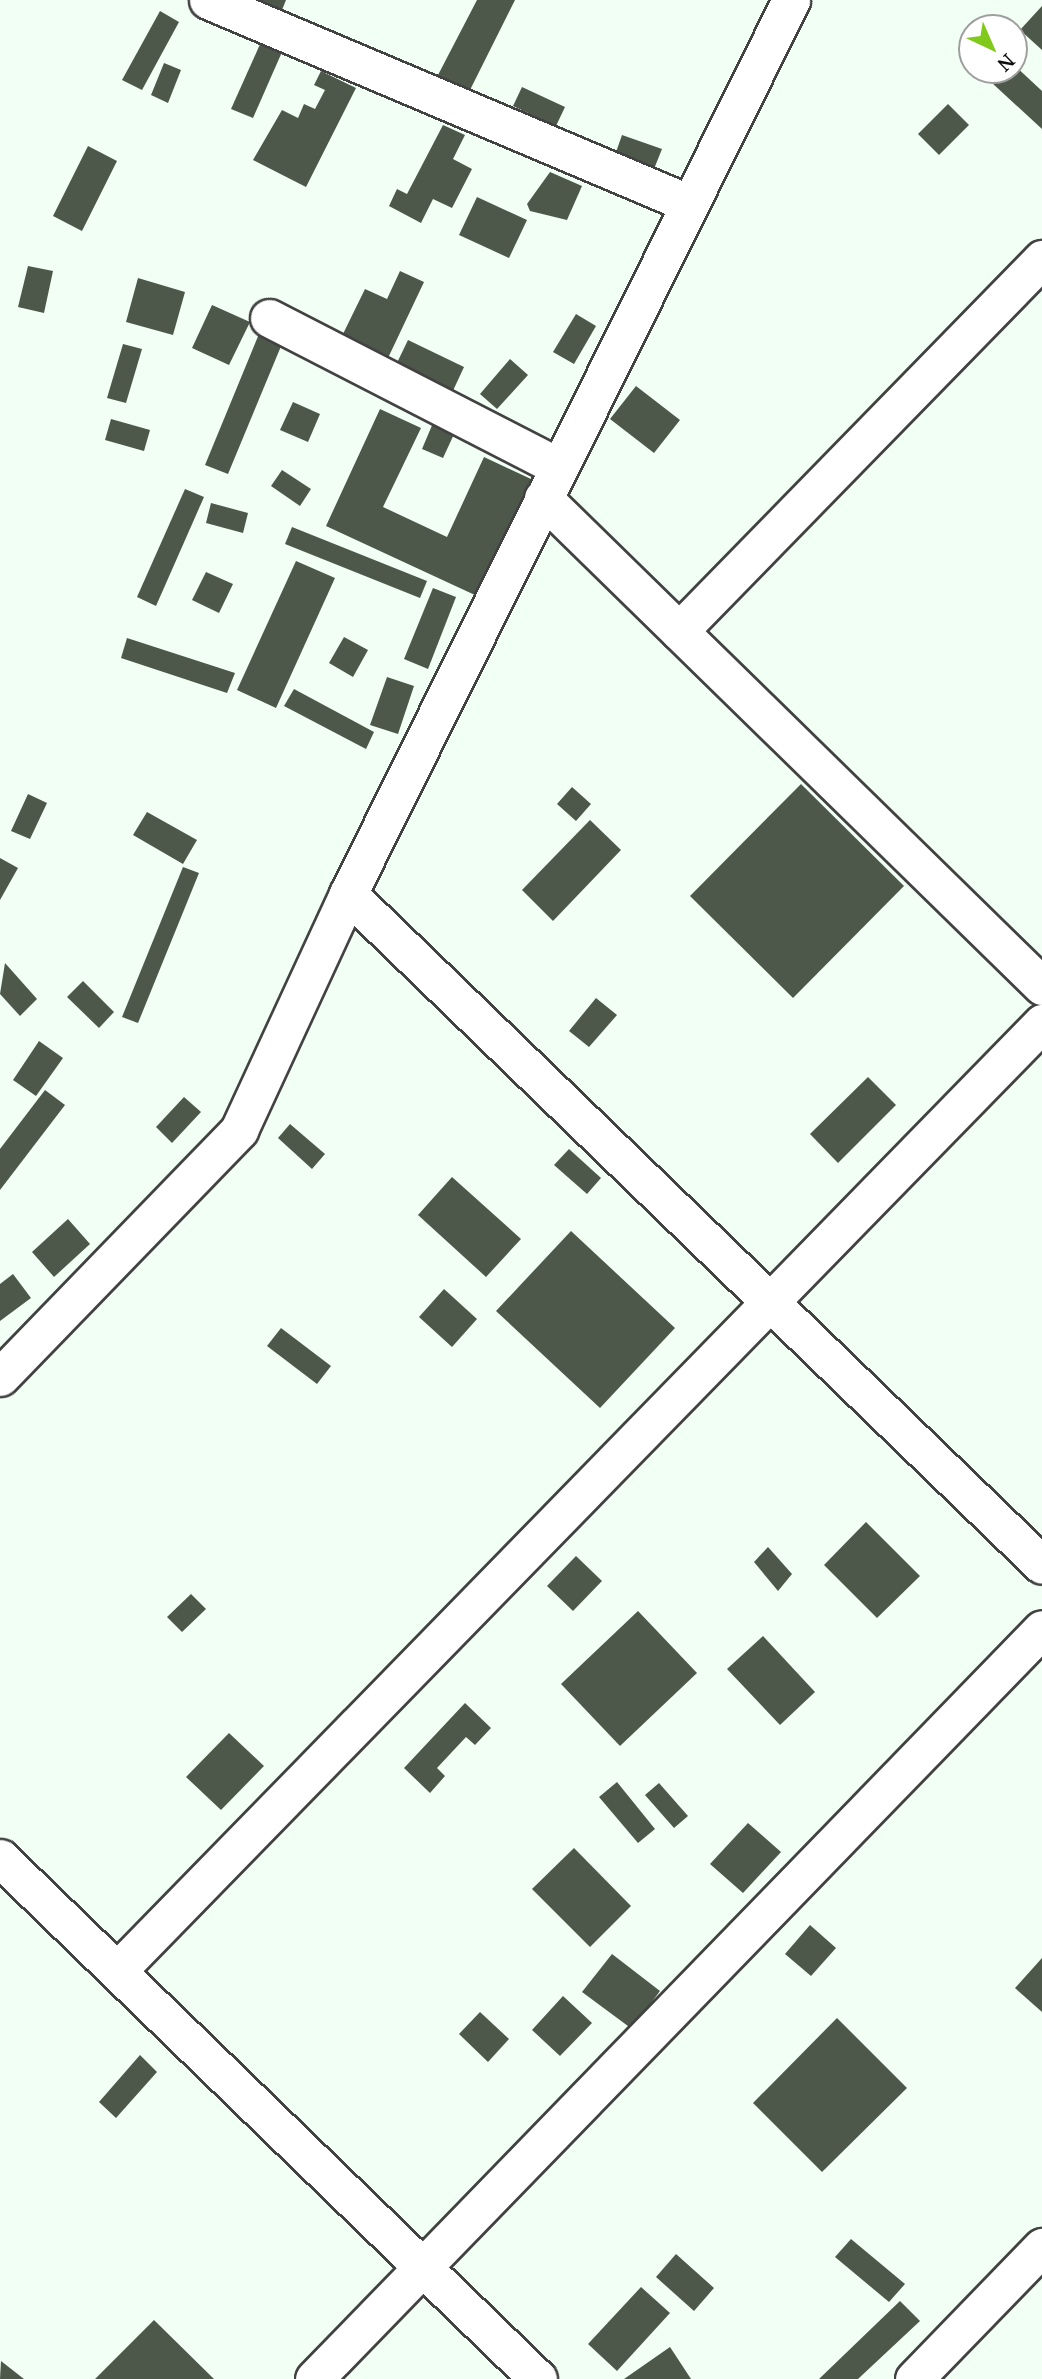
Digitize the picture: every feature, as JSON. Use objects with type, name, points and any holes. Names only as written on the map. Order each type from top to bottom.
[{"type":"street","points":[[208,0],[690,204]]},
{"type":"street","points":[[0,1377],[239,1130],[348,894],[791,0]]},
{"type":"street","points":[[679,631],[1042,259]]},
{"type":"street","points":[[269,318],[551,483],[679,631],[1042,986]]},
{"type":"street","points":[[348,894],[1042,1565]]},
{"type":"street","points":[[117,1971],[1042,1023]]},
{"type":"street","points":[[314,2379],[1042,1629]]},
{"type":"street","points":[[0,1858],[538,2379]]},
{"type":"street","points":[[914,2379],[1042,2247]]},
{"type":"building","points":[[242,0],[286,0],[280,15]]},
{"type":"building","points":[[477,0],[515,0],[470,90],[438,75]]},
{"type":"building","points":[[1042,6],[1042,50],[1028,37],[1028,21]]},
{"type":"building","points":[[160,11],[179,22],[142,90],[122,80]]},
{"type":"building","points":[[261,42],[282,52],[253,118],[231,109]]},
{"type":"building","points":[[164,63],[181,70],[168,103],[151,95]]},
{"type":"building","points":[[321,71],[356,88],[306,187],[253,160],[282,110],[298,118],[304,104],[315,109],[325,90],[314,85]]},
{"type":"building","points":[[1028,78],[1042,91],[1042,129],[993,84],[1028,84]]},
{"type":"building","points":[[522,87],[565,107],[556,126],[513,106]]},
{"type":"building","points":[[948,104],[969,125],[939,155],[918,134]]},
{"type":"building","points":[[443,125],[465,135],[453,159],[472,169],[452,208],[433,199],[421,223],[389,206],[397,189],[407,194]]},
{"type":"building","points":[[622,135],[662,149],[654,169],[615,155]]},
{"type":"building","points":[[88,146],[117,161],[82,231],[53,216]]},
{"type":"building","points":[[550,172],[582,186],[567,220],[530,211],[527,204]]},
{"type":"building","points":[[477,197],[527,220],[509,258],[459,235]]},
{"type":"building","points":[[28,266],[53,271],[44,313],[18,307]]},
{"type":"building","points":[[400,271],[424,282],[388,358],[342,336],[365,289],[387,299]]},
{"type":"building","points":[[138,278],[185,292],[173,335],[126,322]]},
{"type":"building","points":[[212,305],[250,322],[229,365],[192,348]]},
{"type":"building","points":[[576,314],[596,326],[574,364],[553,352]]},
{"type":"building","points":[[261,329],[284,339],[228,474],[205,465]]},
{"type":"building","points":[[408,340],[464,367],[451,395],[394,369]]},
{"type":"building","points":[[123,344],[142,349],[126,403],[107,398]]},
{"type":"building","points":[[510,359],[528,375],[497,409],[480,394]]},
{"type":"building","points":[[636,386],[680,420],[654,453],[610,419]]},
{"type":"building","points":[[293,402],[320,414],[308,442],[280,430]]},
{"type":"building","points":[[380,409],[421,428],[383,507],[447,537],[484,457],[531,479],[477,596],[326,526]]},
{"type":"building","points":[[111,419],[150,430],[144,451],[105,440]]},
{"type":"building","points":[[433,423],[455,432],[443,458],[422,449]]},
{"type":"building","points":[[282,470],[311,489],[300,506],[271,486]]},
{"type":"building","points":[[185,489],[204,497],[156,606],[137,597]]},
{"type":"building","points":[[211,503],[248,513],[243,533],[206,523]]},
{"type":"building","points":[[292,527],[427,581],[420,598],[285,544]]},
{"type":"building","points":[[296,561],[335,578],[276,708],[237,690]]},
{"type":"building","points":[[206,572],[233,584],[219,613],[192,600]]},
{"type":"building","points":[[433,588],[456,597],[428,669],[404,659]]},
{"type":"building","points":[[344,637],[368,650],[353,677],[329,663]]},
{"type":"building","points":[[127,638],[235,673],[227,693],[121,658]]},
{"type":"building","points":[[387,677],[414,686],[398,734],[370,725]]},
{"type":"building","points":[[294,689],[374,732],[366,749],[284,706]]},
{"type":"building","points":[[801,784],[904,886],[793,998],[690,896]]},
{"type":"building","points":[[572,787],[591,804],[576,821],[557,804]]},
{"type":"building","points":[[28,794],[47,803],[30,839],[11,831]]},
{"type":"building","points":[[147,812],[197,840],[183,864],[133,835]]},
{"type":"building","points":[[590,820],[621,850],[553,921],[522,890]]},
{"type":"building","points":[[0,858],[18,868],[0,900]]},
{"type":"building","points":[[183,867],[199,873],[138,1023],[122,1017]]},
{"type":"building","points":[[5,963],[37,999],[20,1016],[0,994]]},
{"type":"building","points":[[83,981],[114,1012],[99,1028],[67,997]]},
{"type":"building","points":[[596,998],[617,1015],[589,1047],[569,1031]]},
{"type":"building","points":[[39,1041],[63,1058],[36,1096],[13,1080]]},
{"type":"building","points":[[868,1077],[896,1105],[838,1163],[810,1134]]},
{"type":"building","points":[[45,1090],[65,1105],[0,1190],[0,1149]]},
{"type":"building","points":[[184,1097],[201,1112],[172,1143],[156,1127]]},
{"type":"building","points":[[290,1124],[325,1154],[312,1169],[278,1138]]},
{"type":"building","points":[[569,1149],[601,1178],[587,1194],[554,1165]]},
{"type":"building","points":[[452,1177],[521,1239],[486,1277],[418,1215]]},
{"type":"building","points":[[68,1219],[90,1244],[54,1277],[32,1252]]},
{"type":"building","points":[[571,1231],[675,1328],[600,1408],[496,1311]]},
{"type":"building","points":[[13,1274],[31,1298],[0,1321],[0,1284]]},
{"type":"building","points":[[444,1289],[477,1319],[452,1347],[419,1317]]},
{"type":"building","points":[[281,1328],[331,1366],[317,1384],[267,1346]]},
{"type":"building","points":[[866,1522],[920,1576],[877,1618],[824,1565]]},
{"type":"building","points":[[768,1547],[792,1574],[778,1591],[754,1562]]},
{"type":"building","points":[[576,1556],[602,1581],[573,1611],[547,1586]]},
{"type":"building","points":[[191,1594],[206,1609],[182,1632],[167,1617]]},
{"type":"building","points":[[638,1611],[697,1673],[620,1746],[561,1684]]},
{"type":"building","points":[[763,1636],[815,1692],[780,1725],[727,1669]]},
{"type":"building","points":[[465,1703],[491,1728],[475,1745],[466,1737],[437,1768],[445,1776],[430,1793],[404,1768]]},
{"type":"building","points":[[229,1733],[264,1766],[221,1810],[186,1777]]},
{"type":"building","points":[[617,1782],[655,1829],[638,1843],[599,1797]]},
{"type":"building","points":[[659,1783],[688,1816],[674,1828],[645,1795]]},
{"type":"building","points":[[748,1823],[781,1852],[743,1893],[710,1864]]},
{"type":"building","points":[[574,1848],[631,1906],[590,1947],[532,1889]]},
{"type":"building","points":[[810,1925],[836,1948],[811,1976],[785,1954]]},
{"type":"building","points":[[612,1954],[660,1991],[632,2029],[582,1992]]},
{"type":"building","points":[[1042,1958],[1042,2012],[1015,1988]]},
{"type":"building","points":[[563,1996],[592,2023],[560,2056],[532,2030]]},
{"type":"building","points":[[480,2012],[509,2039],[488,2062],[459,2034]]},
{"type":"building","points":[[837,2018],[907,2088],[822,2172],[753,2103]]},
{"type":"building","points":[[140,2055],[157,2072],[116,2118],[99,2102]]},
{"type":"building","points":[[851,2239],[905,2284],[889,2302],[835,2257]]},
{"type":"building","points":[[676,2254],[714,2288],[694,2311],[656,2277]]},
{"type":"building","points":[[641,2287],[670,2313],[617,2371],[588,2344]]},
{"type":"building","points":[[900,2301],[920,2321],[858,2379],[819,2379]]},
{"type":"building","points":[[154,2320],[214,2379],[95,2379]]},
{"type":"building","points":[[670,2347],[691,2379],[624,2379]]},
{"type":"building","points":[[1,2361],[24,2379],[0,2379]]}]
